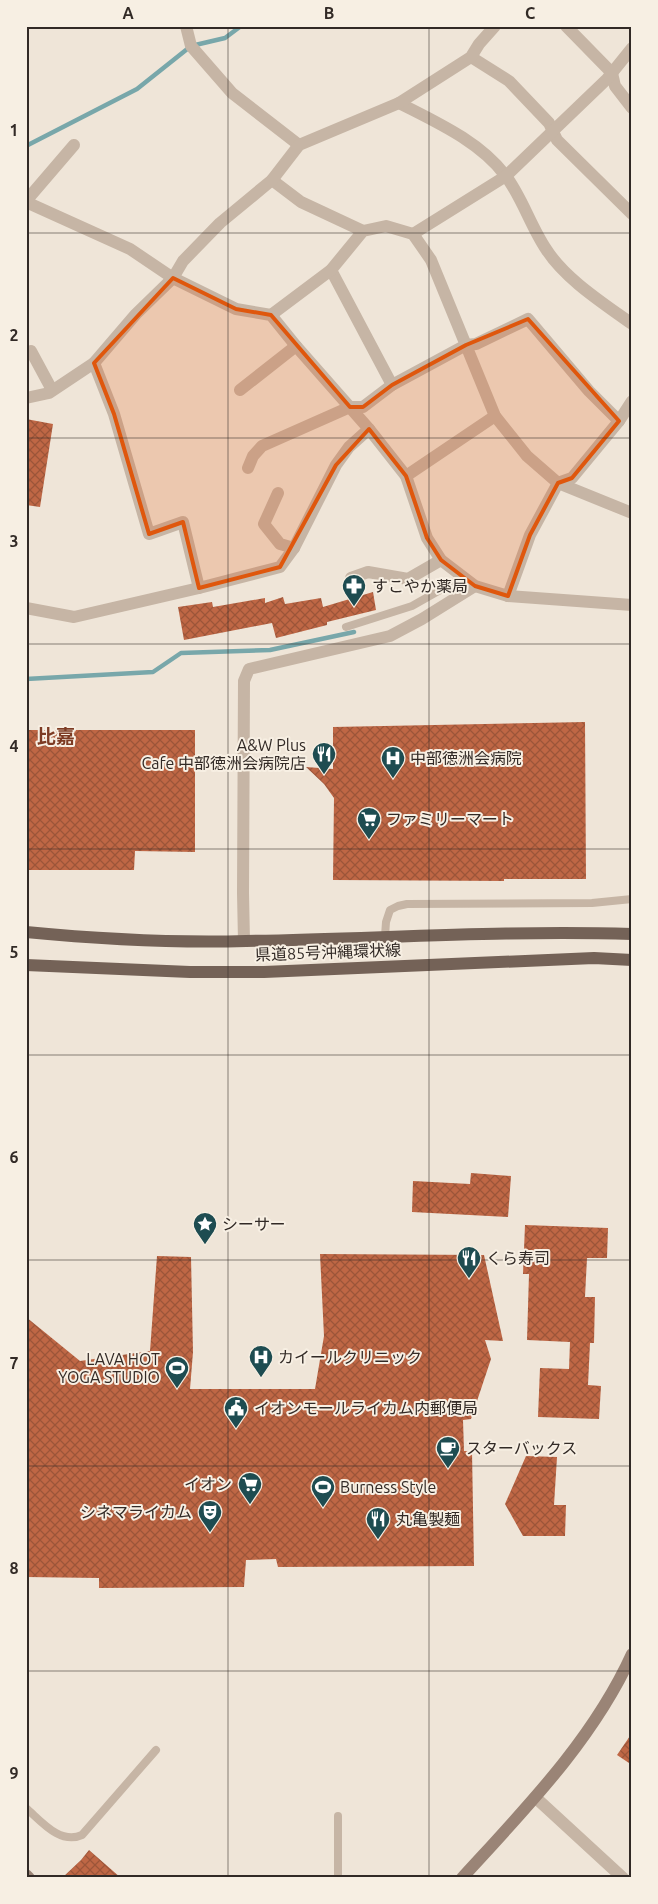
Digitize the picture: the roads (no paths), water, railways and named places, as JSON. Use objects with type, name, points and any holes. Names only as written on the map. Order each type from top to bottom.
[{"type":"main road","name":"県道85号沖縄環状線","points":[[26,932],[82,938],[244,941],[491,933],[632,934]]},
{"type":"main road","name":"県道85号沖縄環状線","points":[[26,965],[190,972],[264,972],[594,958],[632,960]]},
{"type":"street","points":[[186,26],[191,46],[232,93],[299,146]]},
{"type":"street","points":[[26,398],[49,393],[94,363],[136,314],[173,278],[183,262],[220,223],[272,180],[299,146],[399,102],[471,57],[479,44],[495,26]]},
{"type":"street","points":[[566,26],[612,72],[614,86],[632,108]]},
{"type":"street","points":[[413,234],[506,176],[612,72],[632,48]]},
{"type":"street","points":[[471,57],[509,81],[549,123],[557,140],[632,214]]},
{"type":"street","points":[[399,102],[451,130],[479,150],[506,176],[546,250],[578,285],[632,324]]},
{"type":"street","points":[[74,145],[26,202],[130,249],[173,278],[236,309],[271,315],[369,429],[406,476],[427,538],[441,560],[475,586],[508,596],[632,605]]},
{"type":"street","points":[[272,180],[301,202],[362,231],[386,226],[413,234],[431,260],[495,416],[527,456],[558,483],[632,513]]},
{"type":"street","points":[[271,315],[331,270],[362,231]]},
{"type":"street","points":[[331,270],[392,385]]},
{"type":"street","points":[[248,468],[253,456],[262,446],[350,407],[363,407],[392,385],[466,345],[476,344],[528,319],[589,391],[619,421]]},
{"type":"street","points":[[240,390],[296,346]]},
{"type":"street","points":[[31,352],[52,390]]},
{"type":"street","points":[[94,363],[114,414],[149,534],[183,522],[199,588]]},
{"type":"street","points":[[508,596],[530,535],[558,483],[572,478],[619,421],[632,402]]},
{"type":"street","points":[[406,476],[495,416]]},
{"type":"street","points":[[26,608],[74,617],[280,567],[294,548],[336,465],[349,447],[369,429]]},
{"type":"street","points":[[278,493],[264,524],[280,544],[294,548]]},
{"type":"street","points":[[351,578],[368,572],[408,579],[441,560]]},
{"type":"street","points":[[244,941],[244,681],[249,669],[390,636],[422,619],[475,586]]},
{"type":"street","points":[[462,1878],[536,1798],[559,1769],[592,1724],[632,1654]]},
{"type":"street","points":[[536,1798],[623,1878]]},
{"type":"street","points":[[26,1874],[29,1878]]},
{"type":"lane","points":[[346,627],[412,606],[463,577]]},
{"type":"lane","points":[[385,936],[386,922],[390,910],[407,904],[592,903],[632,899]]},
{"type":"lane","points":[[26,1808],[56,1834],[76,1838],[82,1835],[156,1750]]},
{"type":"lane","points":[[338,1816],[338,1878]]},
{"type":"waterway","points":[[26,146],[137,89],[191,46],[225,38],[241,26]]},
{"type":"waterway","points":[[26,679],[153,672],[181,653],[270,650],[354,632]]},
{"type":"place","name":"すこやか薬局","points":[[354,607]]},
{"type":"place","name":"A&W Plus Cafe 中部徳洲会病院店","points":[[324,775]]},
{"type":"place","name":"中部徳洲会病院","points":[[393,779]]},
{"type":"place","name":"ファミリーマート","points":[[369,840]]},
{"type":"place","name":"シーサー","points":[[205,1245]]},
{"type":"place","name":"くら寿司","points":[[469,1279]]},
{"type":"place","name":"カイールクリニック","points":[[261,1378]]},
{"type":"place","name":"LAVA HOT YOGA STUDIO","points":[[177,1389]]},
{"type":"place","name":"イオンモールライカム内郵便局","points":[[236,1429]]},
{"type":"place","name":"スターバックス","points":[[448,1469]]},
{"type":"place","name":"イオン","points":[[250,1505]]},
{"type":"place","name":"Burness Style","points":[[323,1508]]},
{"type":"place","name":"シネマライカム","points":[[210,1533]]},
{"type":"place","name":"丸亀製麺","points":[[378,1540]]},
{"type":"district","name":"比嘉","points":[[56,736]]}]
